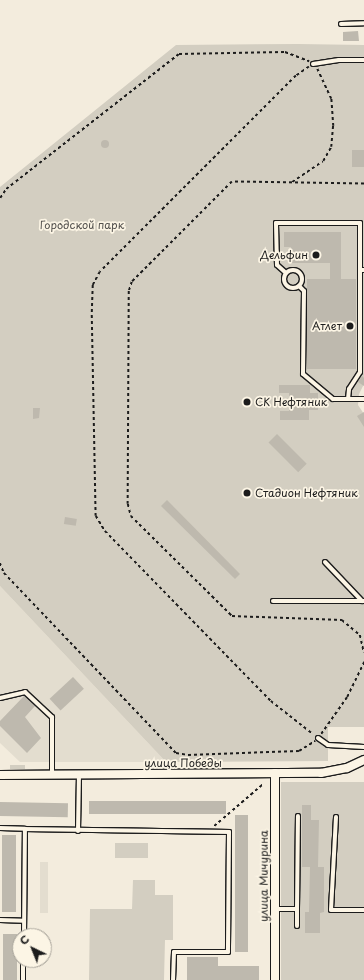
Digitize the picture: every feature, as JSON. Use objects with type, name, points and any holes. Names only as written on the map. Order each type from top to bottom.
[{"type":"street","name":"улица Победы","points":[[0,775],[320,773],[347,768],[364,760]]},
{"type":"street","name":"улица Мичурина","points":[[275,773],[275,980]]},
{"type":"lane","points":[[341,24],[364,23]]},
{"type":"lane","points":[[313,64],[339,60],[364,60]]},
{"type":"lane","points":[[286,273],[276,265],[276,223],[360,223],[362,270],[360,372],[349,389],[348,399]]},
{"type":"lane","points":[[291,270],[300,272],[302,281],[299,286],[293,289],[285,285],[286,273],[291,270]]},
{"type":"lane","points":[[299,286],[304,291],[303,374],[333,399],[364,399]]},
{"type":"lane","points":[[325,562],[363,601]]},
{"type":"lane","points":[[272,601],[363,601]]},
{"type":"lane","points":[[0,698],[25,692],[52,717],[52,774]]},
{"type":"lane","points":[[318,738],[328,745],[364,747]]},
{"type":"lane","points":[[78,832],[79,774]]},
{"type":"lane","points":[[297,926],[298,816]]},
{"type":"lane","points":[[336,817],[331,910],[364,910]]},
{"type":"lane","points":[[0,828],[78,832],[229,832],[228,952],[174,952],[173,980]]},
{"type":"lane","points":[[24,928],[25,829]]},
{"type":"lane","points":[[275,909],[298,909]]},
{"type":"lane","points":[[0,920],[24,921]]},
{"type":"lane","points":[[23,968],[23,980]]},
{"type":"path","points":[[0,198],[6,189],[179,54],[285,52],[313,64],[323,78],[331,98],[332,141],[326,159],[291,182]]},
{"type":"path","points":[[313,64],[296,76],[100,272],[92,285],[92,315],[96,516],[105,531],[271,701],[318,738]]},
{"type":"path","points":[[364,184],[236,182],[228,185],[129,286],[128,509],[131,516],[232,616],[342,620],[360,635],[364,653]]},
{"type":"path","points":[[0,563],[4,573],[176,753],[188,755],[306,750],[318,738],[347,697],[364,662]]},
{"type":"path","points":[[208,832],[263,784]]},
{"type":"shaded area","points":[[0,586],[166,762],[20,762],[0,743]]},
{"type":"shaded area","points":[[40,862],[48,862],[48,913],[40,913]]},
{"type":"green space","name":"Городской парк","points":[[176,45],[364,45],[364,384],[359,394],[358,405],[364,414],[364,727],[328,727],[328,761],[166,762],[0,586],[0,187]]},
{"type":"green space","points":[[10,765],[25,765],[25,769],[10,769]]},
{"type":"green space","points":[[281,782],[364,782],[364,980],[281,980]]},
{"type":"green space","points":[[115,843],[148,843],[148,858],[115,858]]},
{"type":"green space","points":[[133,880],[155,880],[155,895],[173,895],[173,940],[165,940],[164,980],[89,980],[90,909],[132,909]]},
{"type":"building","points":[[358,31],[359,41],[343,41],[343,32]]},
{"type":"building","points":[[103,140],[107,140],[109,144],[107,148],[103,148],[101,146],[101,142]]},
{"type":"building","points":[[352,150],[364,150],[364,167],[352,167]]},
{"type":"building","points":[[284,232],[341,232],[341,279],[356,279],[356,369],[307,369],[307,279],[330,279],[330,263],[291,263],[291,247],[284,247]]},
{"type":"building","points":[[362,376],[364,378],[364,386],[358,382]]},
{"type":"building","points":[[279,385],[310,385],[310,393],[318,393],[318,410],[309,410],[309,420],[280,420],[280,411],[289,411],[289,393],[279,393]]},
{"type":"building","points":[[33,408],[40,408],[39,418],[33,419]]},
{"type":"building","points":[[364,412],[364,427],[357,416]]},
{"type":"building","points":[[277,434],[307,464],[298,472],[269,442]]},
{"type":"building","points":[[167,500],[240,574],[235,579],[161,506]]},
{"type":"building","points":[[65,517],[77,519],[76,526],[64,524]]},
{"type":"building","points":[[73,677],[84,689],[61,711],[50,699]]},
{"type":"building","points":[[24,696],[35,706],[25,717],[41,738],[27,753],[0,726],[0,721]]},
{"type":"building","points":[[89,801],[226,801],[226,814],[89,814]]},
{"type":"building","points":[[0,802],[68,803],[68,817],[0,816]]},
{"type":"building","points":[[302,805],[311,805],[311,820],[319,820],[318,867],[324,867],[324,912],[320,913],[320,933],[305,933],[305,912],[309,912],[310,867],[302,867]]},
{"type":"building","points":[[235,815],[248,815],[248,952],[235,952]]},
{"type":"building","points":[[2,835],[16,835],[16,912],[2,912]]},
{"type":"building","points":[[3,934],[12,934],[12,968],[17,968],[17,980],[3,980]]},
{"type":"building","points":[[187,957],[218,957],[218,966],[259,966],[259,980],[187,980]]},
{"type":"place","name":"Дельфин","points":[[316,255]]},
{"type":"place","name":"Атлет","points":[[350,326]]},
{"type":"place","name":"СК Нефтяник","points":[[247,402]]},
{"type":"place","name":"Стадион Нефтяник","points":[[247,493]]}]
